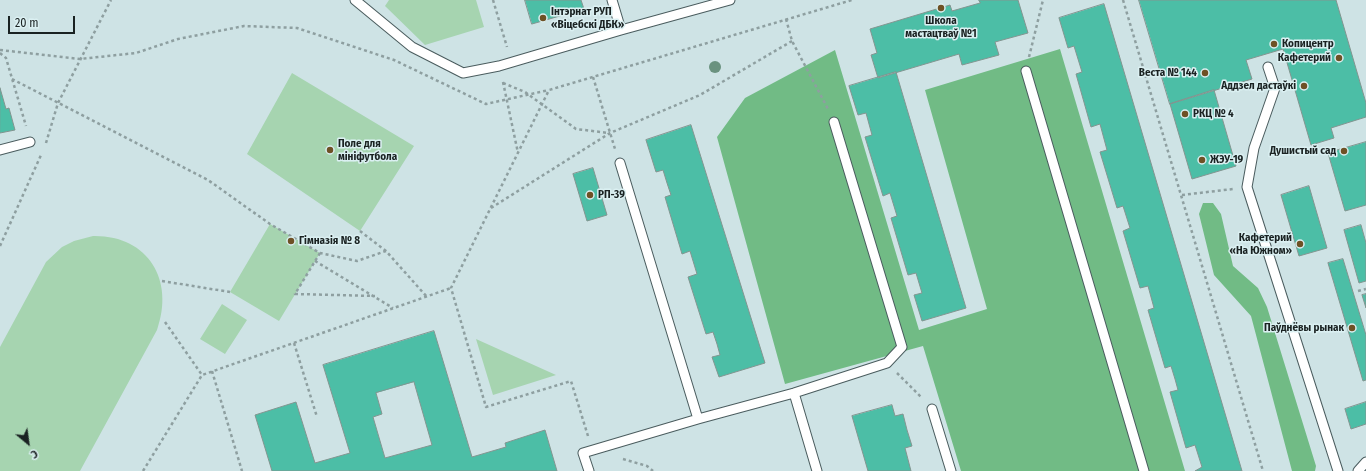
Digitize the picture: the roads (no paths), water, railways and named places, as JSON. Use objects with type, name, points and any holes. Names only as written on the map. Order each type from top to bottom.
[{"type":"lane","points":[[355,0],[412,47],[463,73],[512,63],[621,30],[730,0]]},
{"type":"lane","points":[[612,0],[621,30]]},
{"type":"lane","points":[[1268,67],[1275,88],[1254,148],[1247,187],[1338,471]]},
{"type":"lane","points":[[1026,71],[1144,471]]},
{"type":"lane","points":[[589,471],[583,453],[698,419],[794,393],[887,363],[902,347],[834,122]]},
{"type":"lane","points":[[0,150],[30,142]]},
{"type":"lane","points":[[620,163],[698,419]]},
{"type":"lane","points":[[794,393],[817,471]]},
{"type":"lane","points":[[932,409],[951,471]]},
{"type":"place","name":"Школа мастацтваў №1","points":[[941,8]]},
{"type":"place","name":"Інтэрнат РУП «Віцебскі ДБК»","points":[[543,18]]},
{"type":"place","name":"Копицентр","points":[[1274,44]]},
{"type":"place","name":"Кафетерий","points":[[1339,58]]},
{"type":"place","name":"Веста № 144","points":[[1205,73]]},
{"type":"place","name":"Аддзел дастаўкі","points":[[1304,86]]},
{"type":"place","name":"РКЦ № 4","points":[[1185,114]]},
{"type":"place","name":"Поле для мініфутбола","points":[[330,150]]},
{"type":"place","name":"Душистый сад","points":[[1344,151]]},
{"type":"place","name":"ЖЭУ-19","points":[[1202,160]]},
{"type":"place","name":"РП-39","points":[[590,195]]},
{"type":"place","name":"Гімназія № 8","points":[[291,241]]},
{"type":"place","name":"Кафетерий «На Южном»","points":[[1300,244]]},
{"type":"place","name":"Паўднёвы рынак","points":[[1352,328]]}]
